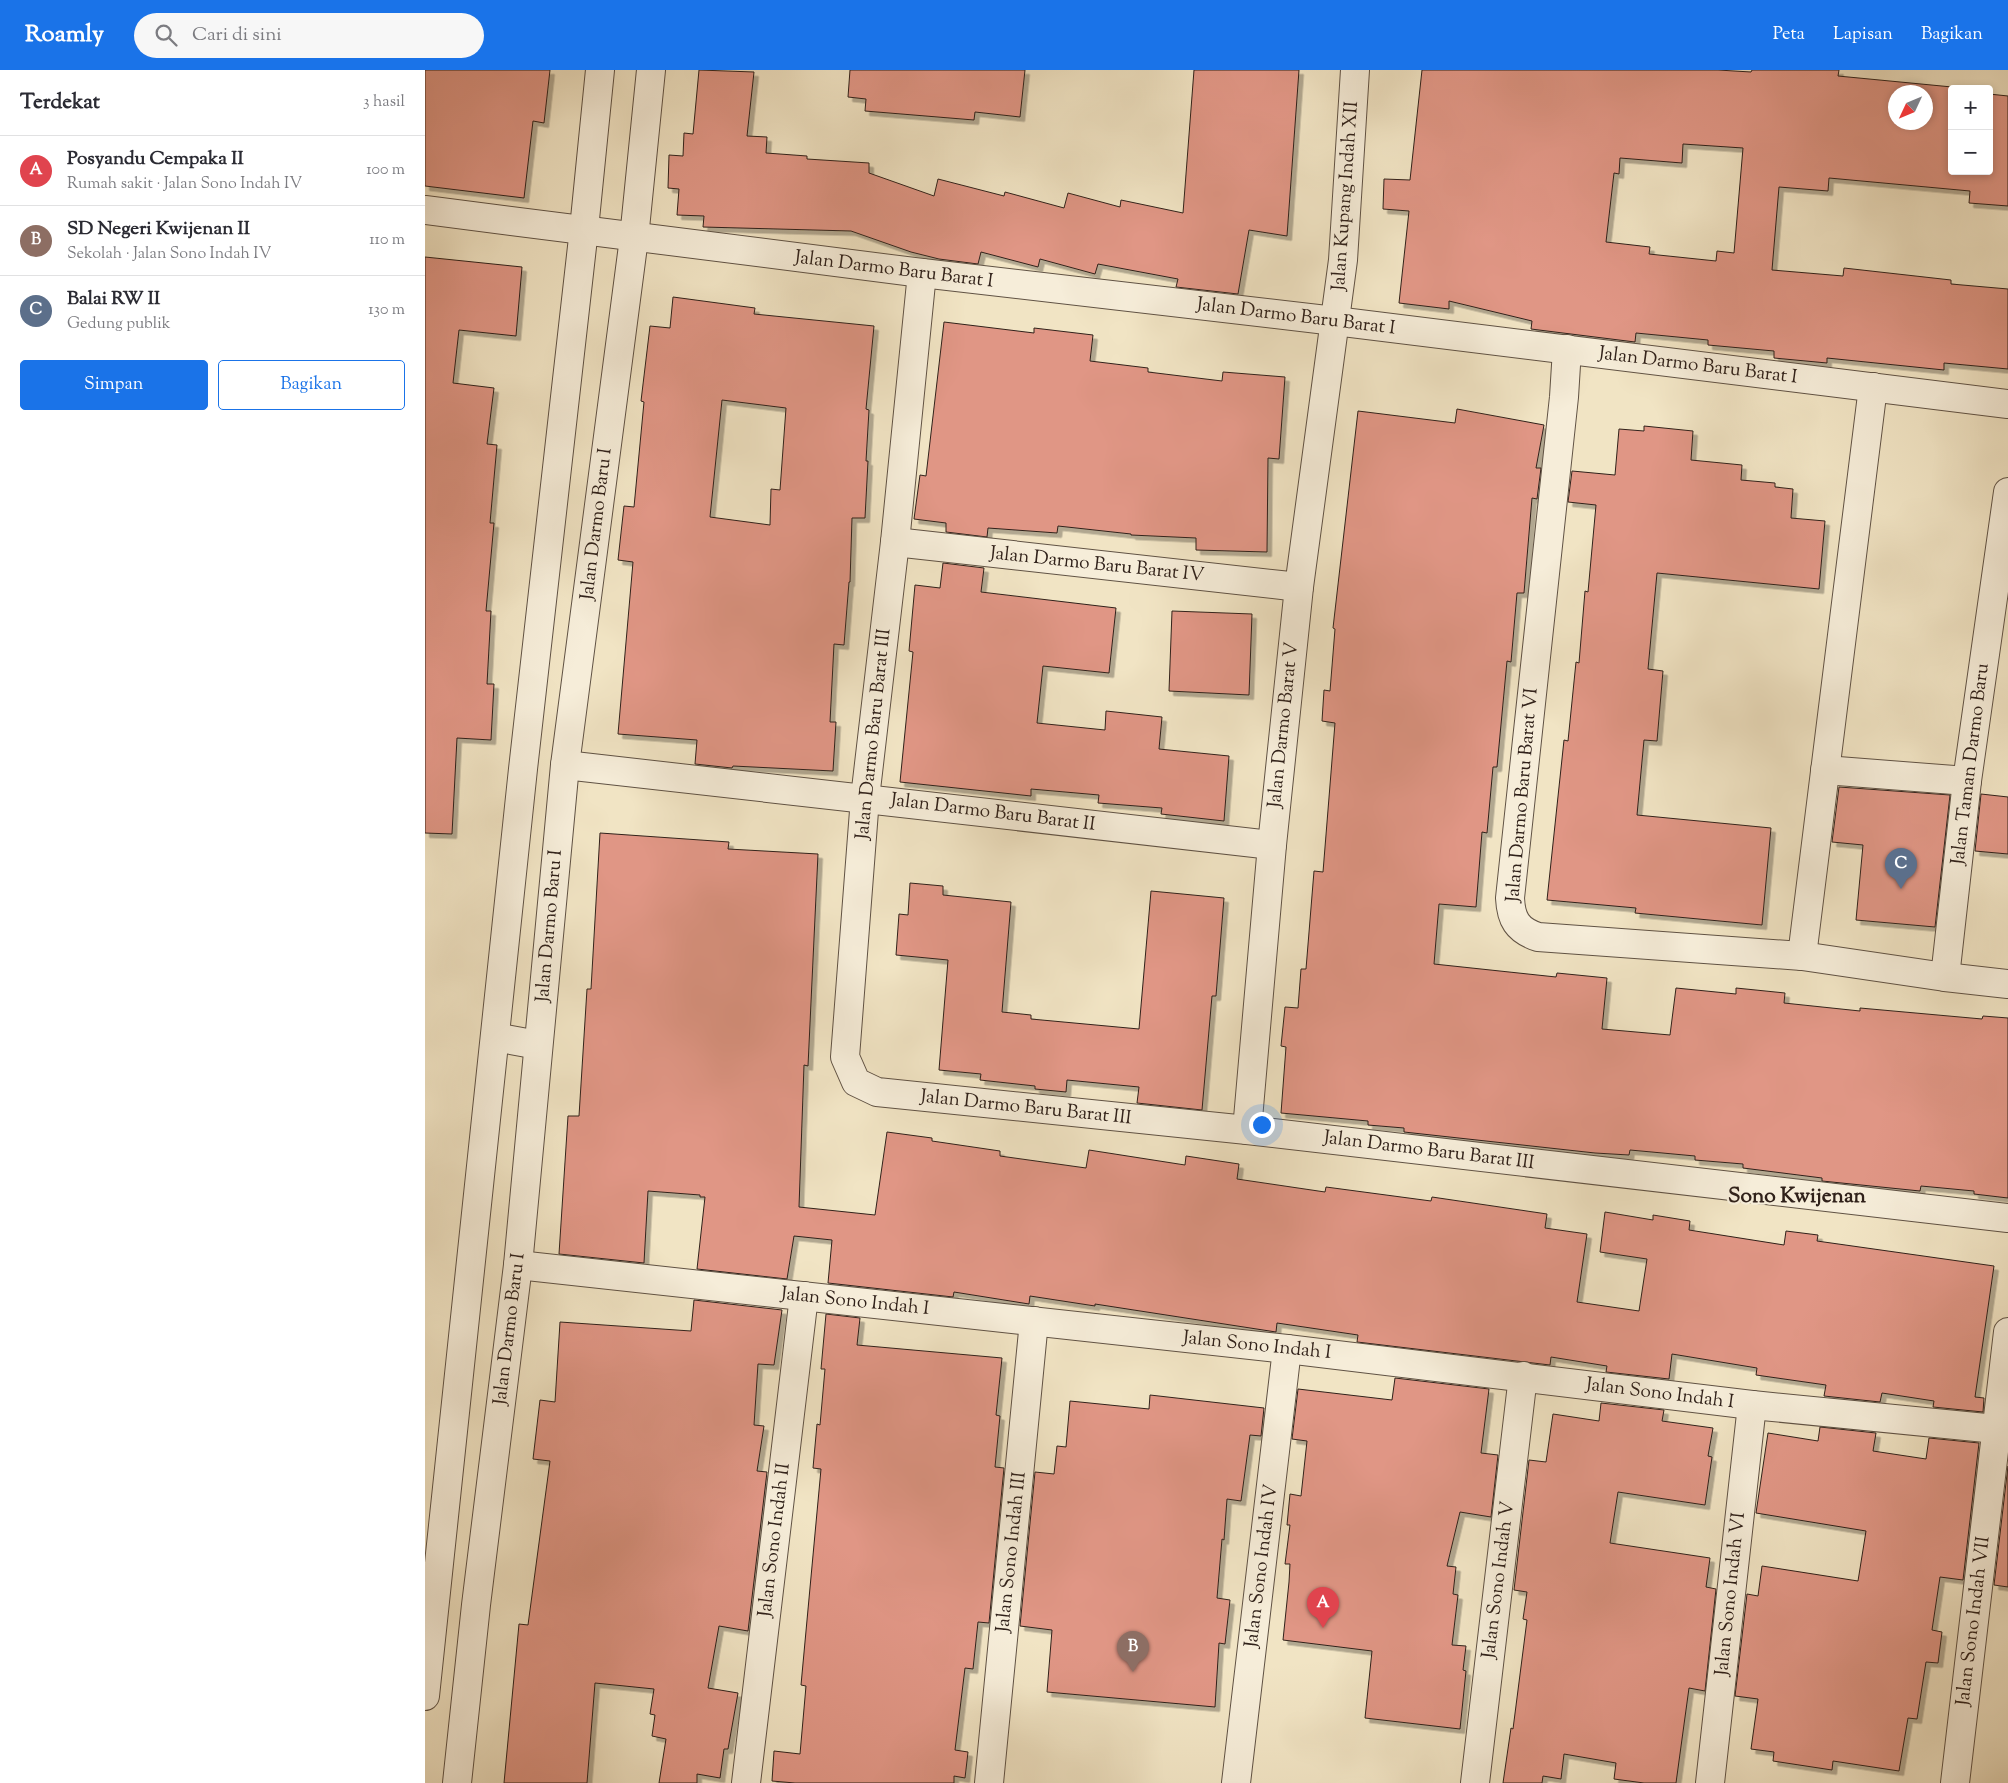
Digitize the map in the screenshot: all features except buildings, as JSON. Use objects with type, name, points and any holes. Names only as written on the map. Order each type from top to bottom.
[{"type":"street","points":[[426,1678],[600,70]]},
{"type":"street","name":"Jalan Darmo Baru I","points":[[457,1783],[477,1595],[518,1265],[565,765],[634,238],[651,70]]},
{"type":"street","name":"Jalan Kupang Indah XII","points":[[1335,321],[1343,260],[1355,70]]},
{"type":"street","name":"Jalan Darmo Baru Barat I","points":[[425,210],[584,229],[634,238],[1335,321],[2008,404]]},
{"type":"street","name":"Jalan Darmo Baru Barat III","points":[[922,273],[895,542],[865,798],[845,1057],[857,1082],[877,1092],[1247,1130],[2008,1218]]},
{"type":"street","name":"Jalan Darmo Barat V","points":[[1247,1130],[1272,845],[1299,587],[1335,321]]},
{"type":"street","name":"Jalan Darmo Baru Barat VI","points":[[1567,350],[1563,406],[1510,898],[1513,916],[1518,926],[1525,933],[1537,937],[1802,956],[1945,977],[2008,984]]},
{"type":"street","points":[[1802,956],[1873,387]]},
{"type":"street","name":"Jalan Taman Darmo Baru","points":[[1945,977],[1967,781],[2008,492]]},
{"type":"street","name":"Jalan Darmo Baru Barat IV","points":[[895,542],[1299,587]]},
{"type":"street","name":"Jalan Darmo Baru Barat II","points":[[565,765],[1272,845]]},
{"type":"street","points":[[1825,770],[1967,781]]},
{"type":"street","points":[[495,1037],[539,1045]]},
{"type":"street","name":"Jalan Sono Indah I","points":[[518,1265],[1287,1349],[1752,1405],[1997,1429]]},
{"type":"street","name":"Jalan Sono Indah II","points":[[747,1783],[804,1296]]},
{"type":"street","name":"Jalan Sono Indah III","points":[[989,1783],[1034,1321]]},
{"type":"street","name":"Jalan Sono Indah VII","points":[[1955,1783],[2008,1332]]},
{"type":"street","name":"Jalan Sono Indah IV","points":[[1236,1783],[1287,1349]]},
{"type":"street","name":"Jalan Sono Indah V","points":[[1475,1783],[1523,1376]]},
{"type":"street","name":"Jalan Sono Indah VI","points":[[1710,1783],[1752,1405]]},
{"type":"place","name":"Balai RW II","points":[[1901,889]]},
{"type":"place","name":"Posyandu Cempaka II","points":[[1323,1628]]},
{"type":"place","name":"SD Negeri Kwijenan II","points":[[1133,1672]]},
{"type":"district","name":"Sono Kwijenan","points":[[1797,1197]]}]
